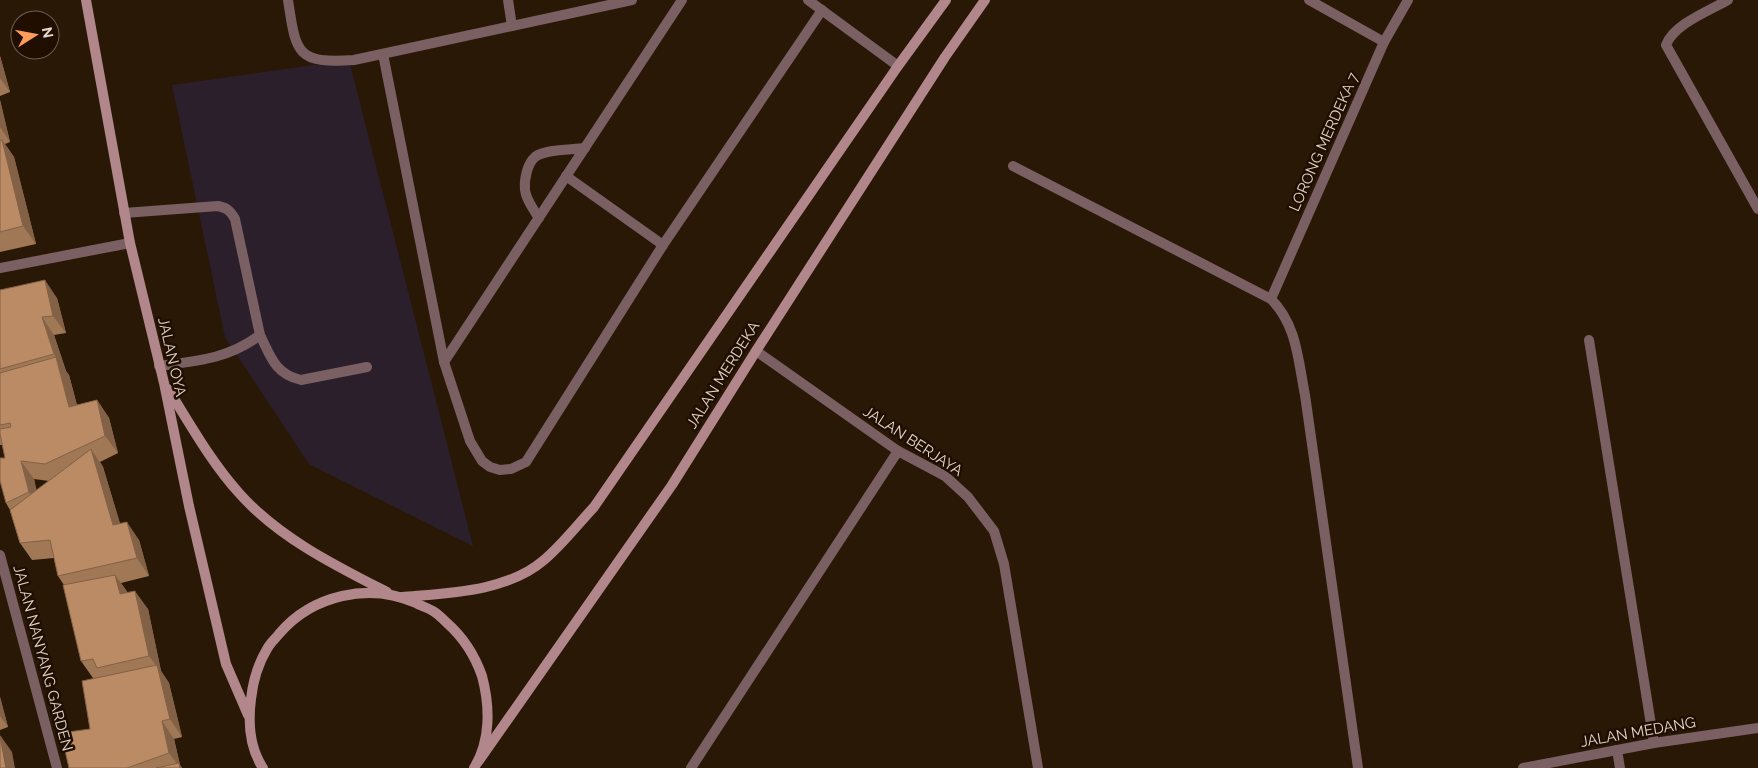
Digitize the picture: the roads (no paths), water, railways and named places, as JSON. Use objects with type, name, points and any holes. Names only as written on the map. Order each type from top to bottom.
[{"type":"main road","name":"JALAN OYA","points":[[86,0],[130,243],[164,384],[189,506],[226,664],[248,716]]},
{"type":"main road","name":"JALAN MERDEKA","points":[[402,597],[442,594],[491,585],[523,574],[544,560],[594,507],[898,66],[946,0]]},
{"type":"main road","name":"JALAN MERDEKA","points":[[476,765],[672,485],[945,57],[986,0]]},
{"type":"main road","points":[[164,384],[219,467],[239,493],[265,518],[318,555],[389,594]]},
{"type":"main road","points":[[261,766],[250,732],[248,716],[253,680],[267,648],[290,621],[320,602],[354,593],[389,594],[402,597],[433,611],[459,633],[477,662],[487,694],[488,729],[476,765]]},
{"type":"street","points":[[288,0],[297,46],[306,55],[332,61],[354,60],[632,0]]},
{"type":"street","points":[[508,0],[512,26]]},
{"type":"street","points":[[444,362],[682,0]]},
{"type":"street","points":[[1309,0],[1384,42]]},
{"type":"street","name":"LORONG MERDEKA 7","points":[[1271,298],[1384,42],[1408,0]]},
{"type":"street","points":[[1728,0],[1677,29],[1669,37],[1666,45],[1758,209]]},
{"type":"street","points":[[811,1],[898,66]]},
{"type":"street","points":[[383,54],[444,362],[470,441],[482,461],[490,467],[500,470],[511,469],[526,462],[664,245],[822,10]]},
{"type":"street","points":[[539,218],[531,206],[525,191],[527,169],[535,158],[549,152],[585,148]]},
{"type":"street","points":[[1013,166],[1271,298],[1282,310],[1293,334],[1305,395],[1358,768]]},
{"type":"street","points":[[566,176],[664,245]]},
{"type":"street","points":[[124,213],[218,206],[231,211],[235,219],[260,335],[275,365],[285,375],[301,380],[367,366]]},
{"type":"street","points":[[0,268],[130,243]]},
{"type":"street","points":[[159,366],[206,360],[226,354],[248,344],[260,335]]},
{"type":"street","points":[[1589,340],[1654,743]]},
{"type":"street","name":"JALAN BERJAYA","points":[[756,351],[898,451],[945,476],[968,497],[994,531],[1004,564],[1038,768]]},
{"type":"street","points":[[691,768],[898,451]]},
{"type":"street","name":"JALAN NANYANG GARDEN","points":[[0,555],[57,768]]},
{"type":"street","name":"JALAN MEDANG","points":[[1523,768],[1654,743],[1758,728]]},
{"type":"street","points":[[1617,750],[1620,768]]}]
